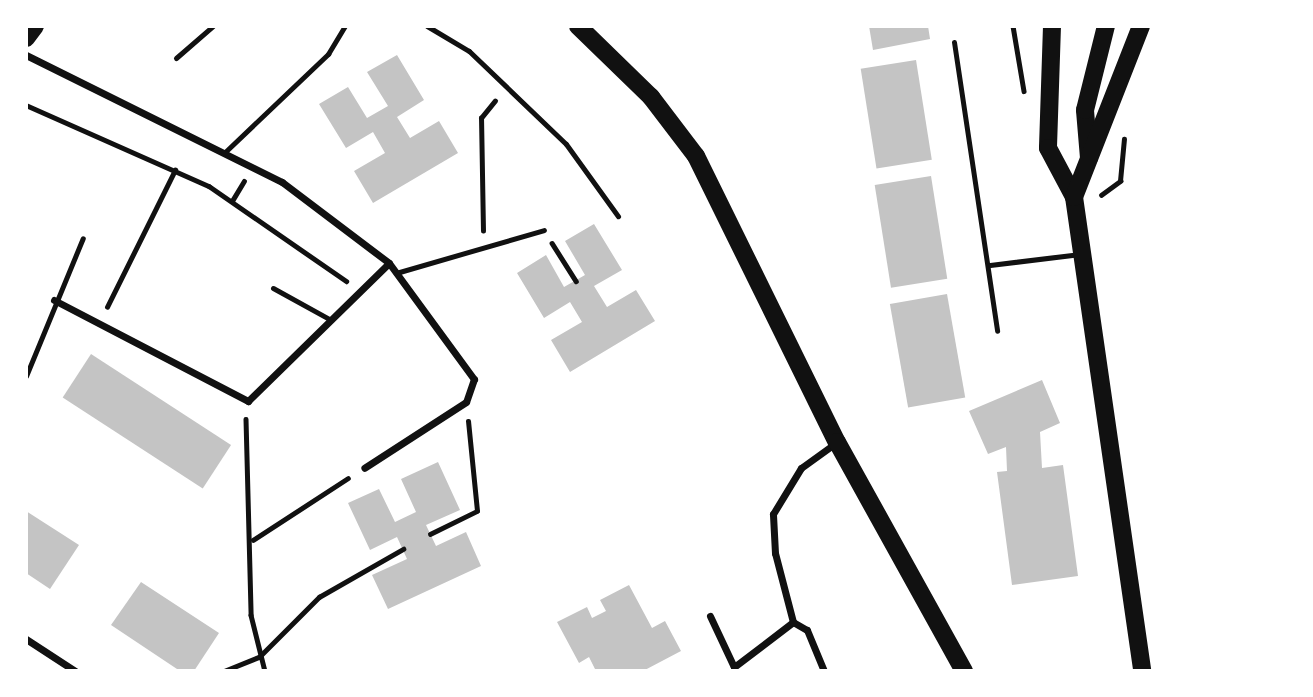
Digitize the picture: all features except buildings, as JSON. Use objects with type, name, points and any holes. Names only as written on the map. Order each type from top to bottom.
[{"type":"main road","points":[[26,38],[35,26]]},
{"type":"main road","points":[[578,26],[651,97],[696,156],[837,442],[964,671]]},
{"type":"main road","points":[[1052,26],[1048,148],[1074,197],[1080,254],[1142,671]]},
{"type":"main road","points":[[1089,158],[1085,110],[1106,26]]},
{"type":"main road","points":[[1074,197],[1141,26]]},
{"type":"street","points":[[26,55],[282,182],[389,263],[474,379],[466,402],[364,468]]},
{"type":"street","points":[[54,300],[248,401],[389,263]]},
{"type":"street","points":[[824,671],[807,630],[793,622],[775,553],[773,514],[801,468],[837,442]]},
{"type":"street","points":[[710,616],[734,669],[793,622]]},
{"type":"street","points":[[26,639],[75,671]]},
{"type":"lane","points":[[176,58],[213,26]]},
{"type":"lane","points":[[224,153],[328,54],[345,26]]},
{"type":"lane","points":[[427,26],[469,51],[566,144],[618,215]]},
{"type":"lane","points":[[954,41],[990,265],[997,331]]},
{"type":"lane","points":[[396,273],[544,230]]},
{"type":"lane","points":[[26,376],[54,300],[83,238]]},
{"type":"lane","points":[[990,265],[1080,254]]},
{"type":"lane","points":[[273,288],[331,320]]},
{"type":"path","points":[[1013,26],[1022,86],[1032,94]]},
{"type":"path","points":[[483,248],[481,118],[506,87]]},
{"type":"path","points":[[26,105],[209,186],[360,291]]},
{"type":"path","points":[[98,324],[175,170]]},
{"type":"path","points":[[544,230],[576,281]]},
{"type":"path","points":[[248,401],[251,615],[259,657],[265,671]]},
{"type":"path","points":[[430,534],[477,511],[466,402]]},
{"type":"path","points":[[252,540],[364,468]]},
{"type":"path","points":[[224,671],[259,657],[319,597],[403,549]]}]
